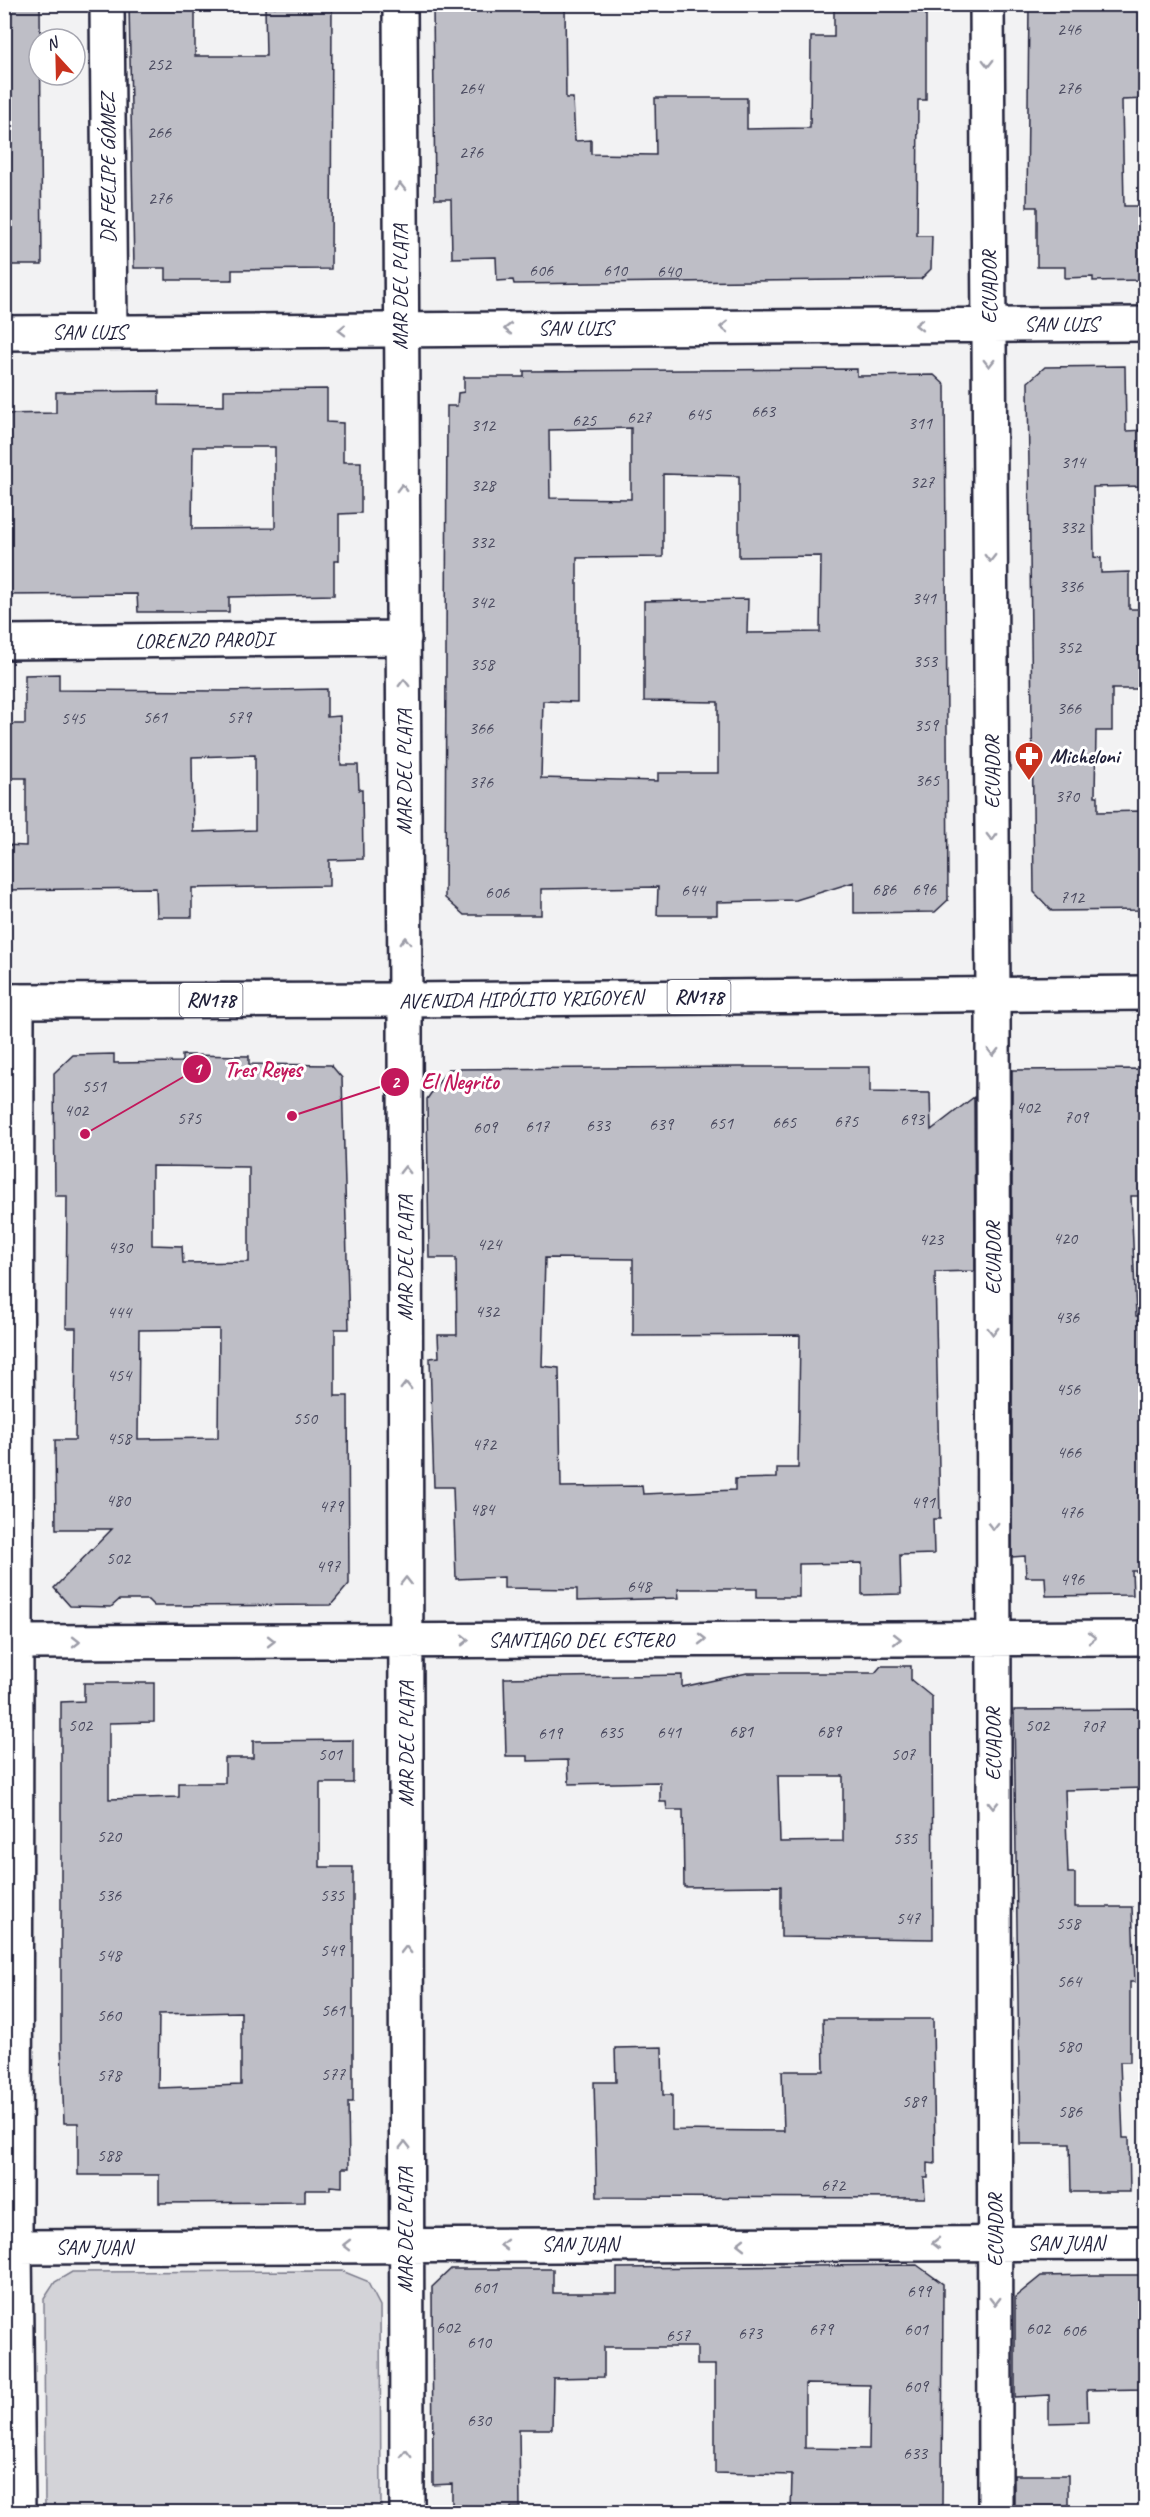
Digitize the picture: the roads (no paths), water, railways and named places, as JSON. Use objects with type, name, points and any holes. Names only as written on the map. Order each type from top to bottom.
[{"type":"street","name":"DR FELIPE GÓMEZ","points":[[107,4],[110,332]]},
{"type":"street","name":"MAR DEL PLATA","points":[[400,4],[405,1000],[406,2512]]},
{"type":"street","name":"ECUADOR","points":[[987,4],[993,994],[995,2512]]},
{"type":"street","name":"SAN LUIS","points":[[4,333],[1146,324]]},
{"type":"street","name":"LORENZO PARODI","points":[[4,642],[404,638]]},
{"type":"street","name":"AVENIDA HIPÓLITO YRIGOYEN","points":[[11,1001],[1146,993]]},
{"type":"street","points":[[11,1001],[17,1642],[15,2247],[18,2512]]},
{"type":"street","name":"SANTIAGO DEL ESTERO","points":[[17,1642],[1146,1638]]},
{"type":"street","name":"SAN JUAN","points":[[15,2247],[1146,2243]]},
{"type":"place","name":"Micheloni","points":[[1029,782]]},
{"type":"place","name":"El Negrito","points":[[292,1116]]},
{"type":"place","name":"Tres Reyes","points":[[85,1134]]}]
